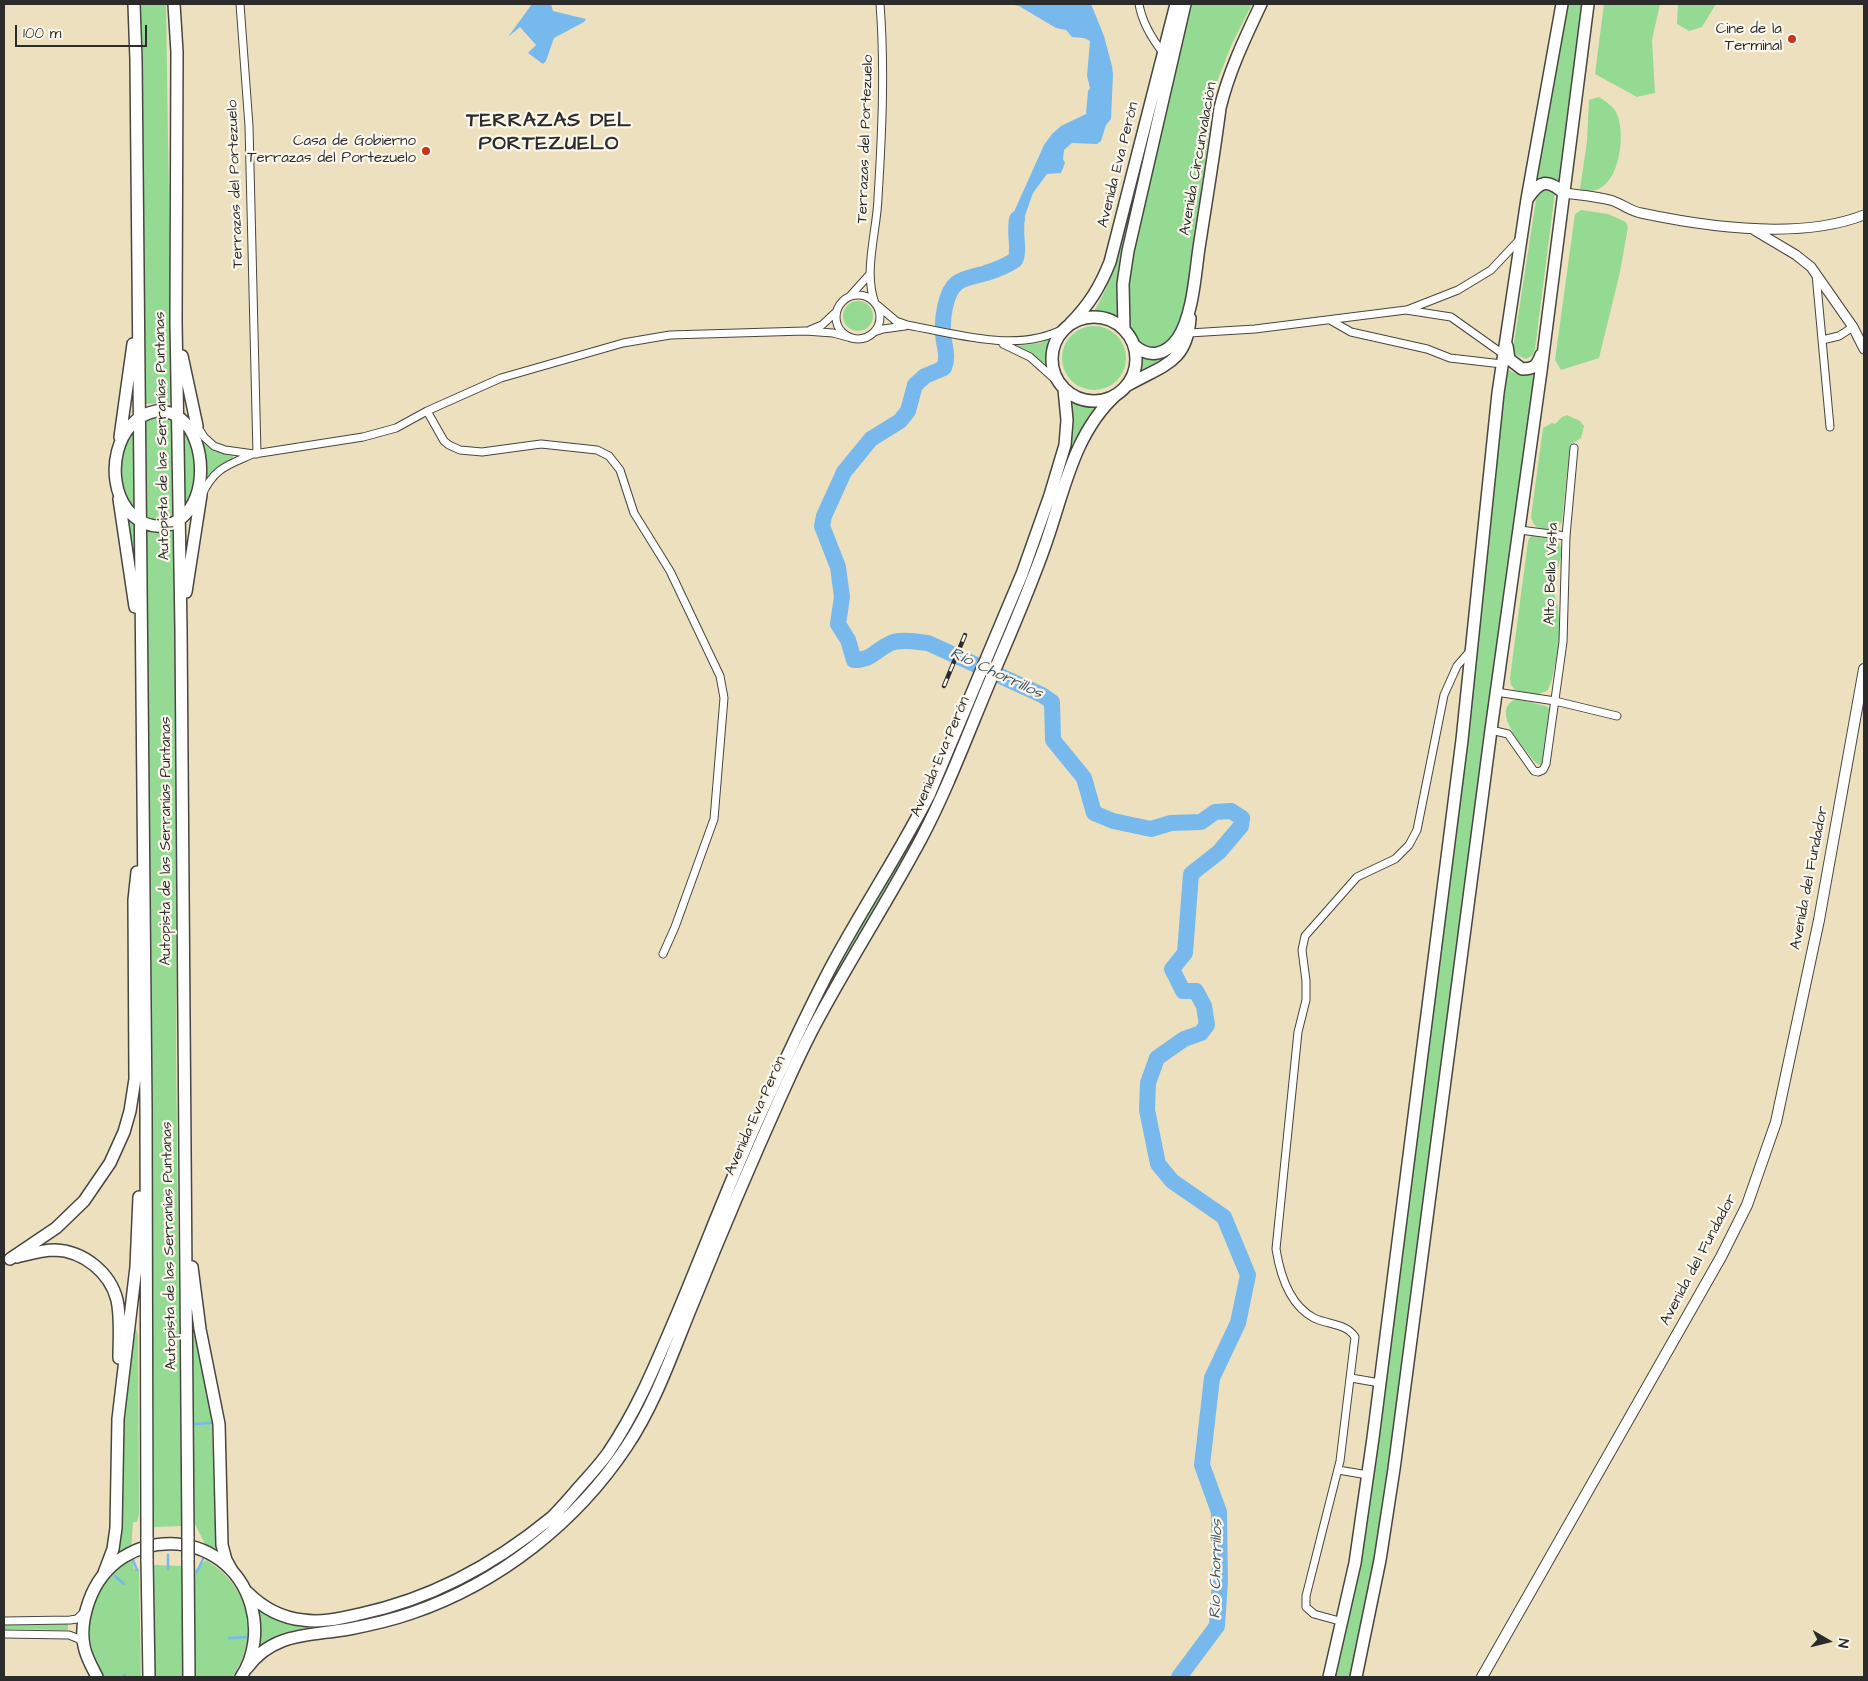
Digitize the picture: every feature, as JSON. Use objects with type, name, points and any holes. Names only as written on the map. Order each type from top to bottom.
[{"type":"main road","name":"Autopista de las Serranías Puntanas","points":[[134,4],[146,1108],[149,1677]]},
{"type":"main road","name":"Autopista de las Serranías Puntanas","points":[[174,4],[176,52],[176,321],[181,629],[183,1095],[189,1677]]},
{"type":"main road","name":"Avenida Eva Perón","points":[[1067,326],[1084,310],[1094,296],[1102,283],[1110,262],[1176,4]]},
{"type":"main road","name":"Avenida Eva Perón","points":[[1124,329],[1123,284],[1128,251],[1185,4]]},
{"type":"main road","name":"Avenida Circunvalación","points":[[1127,385],[1180,354],[1188,340],[1192,296],[1224,93],[1233,64],[1261,4]]},
{"type":"main road","points":[[1548,81],[1557,4]]},
{"type":"main road","points":[[1328,1677],[1343,1622],[1355,1563],[1368,1475],[1458,769],[1490,452],[1502,359],[1527,199],[1562,4]]},
{"type":"main road","points":[[1356,1677],[1380,1560],[1394,1470],[1496,692],[1520,530],[1588,4]]},
{"type":"main road","points":[[1582,56],[1592,4]]},
{"type":"main road","points":[[1527,199],[1536,186],[1543,184],[1556,185],[1564,192]]},
{"type":"main road","name":"Avenida Circunvalación","points":[[1134,344],[1141,351],[1148,354],[1167,350],[1182,330],[1192,296]]},
{"type":"main road","points":[[138,313],[118,454],[117,483],[129,576],[141,642]]},
{"type":"main road","points":[[1088,317],[1101,317],[1114,321],[1124,329],[1134,344],[1136,362],[1135,370],[1127,385],[1110,398],[1094,401],[1078,398],[1062,386],[1054,374],[1052,354],[1058,336],[1067,326],[1088,317]]},
{"type":"main road","points":[[176,321],[200,466],[200,495],[181,629]]},
{"type":"main road","points":[[1507,327],[1509,359],[1522,369],[1534,368],[1538,364],[1544,342]]},
{"type":"main road","name":"Avenida Eva Perón","points":[[247,1592],[265,1607],[281,1615],[316,1621],[368,1613],[417,1598],[474,1572],[550,1519],[606,1455],[639,1402],[754,1128],[789,1052],[832,966],[917,818],[928,795],[1022,574],[1062,459],[1067,420],[1062,386]]},
{"type":"main road","name":"Avenida Eva Perón","points":[[244,1673],[261,1652],[283,1641],[300,1635],[349,1629],[395,1619],[435,1605],[486,1580],[508,1566],[559,1526],[592,1491],[627,1446],[656,1393],[741,1188],[804,1046],[827,1002],[922,837],[944,791],[1042,553],[1081,440],[1095,417],[1117,394]]},
{"type":"main road","points":[[118,454],[124,434],[139,417],[150,412],[161,411],[178,417],[194,428]]},
{"type":"main road","points":[[117,483],[122,502],[131,513],[140,520],[159,527],[179,520],[200,495]]},
{"type":"main road","name":"Avenida del Fundador","points":[[1482,1677],[1721,1257],[1750,1197],[1766,1154],[1783,1092],[1819,920],[1864,669]]},
{"type":"main road","points":[[97,1677],[88,1660],[84,1645],[83,1625],[85,1611],[92,1591],[104,1573],[113,1549],[116,1528],[120,1396],[118,1308],[114,1292],[103,1274],[83,1258],[62,1251],[34,1253],[10,1259],[56,1228],[84,1201],[99,1181],[112,1158],[127,1121],[135,1079],[134,900],[142,826]]},
{"type":"main road","points":[[183,1095],[188,1155],[191,1262],[200,1329],[218,1424],[222,1545],[231,1569]]},
{"type":"main road","points":[[120,1396],[135,1275],[139,1174],[146,1108]]},
{"type":"main road","points":[[104,1573],[126,1555],[153,1545],[167,1543],[197,1548],[220,1559],[231,1569],[247,1592],[255,1617],[255,1644],[244,1673]]},
{"type":"street","name":"Terrazas del Portezuelo","points":[[240,4],[249,146],[255,454]]},
{"type":"street","name":"Terrazas del Portezuelo","points":[[874,332],[880,320],[870,286],[869,275],[877,222],[882,119],[883,49],[880,4]]},
{"type":"street","points":[[1139,4],[1142,16],[1157,45],[1164,54]]},
{"type":"street","points":[[1564,192],[1610,200],[1639,213],[1698,223],[1751,228],[1778,229],[1822,226],[1864,215]]},
{"type":"street","points":[[1751,228],[1796,255],[1811,267],[1853,327],[1864,349]]},
{"type":"street","points":[[1189,333],[1255,329],[1406,310],[1458,290],[1491,270],[1521,238]]},
{"type":"street","points":[[1816,274],[1830,427]]},
{"type":"street","points":[[848,337],[838,327],[836,312],[838,305],[869,275]]},
{"type":"street","points":[[850,295],[866,295],[896,321],[908,326],[991,340],[1029,341],[1046,337],[1067,326]]},
{"type":"street","points":[[1406,310],[1451,317],[1502,359]]},
{"type":"street","points":[[805,331],[822,324],[836,312]]},
{"type":"street","points":[[1330,319],[1350,332],[1427,349],[1450,358],[1502,359]]},
{"type":"street","points":[[200,495],[219,470],[255,454],[375,435],[405,424],[427,411],[501,378],[623,343],[670,335],[805,331],[833,333],[862,339],[883,329],[908,326]]},
{"type":"street","points":[[1822,340],[1839,336],[1853,327]]},
{"type":"street","points":[[991,340],[1020,351],[1038,363],[1062,386]]},
{"type":"street","points":[[427,411],[444,441],[460,450],[489,451],[541,444],[597,450],[609,456],[620,470],[634,513],[673,576],[720,676],[724,698],[714,819],[675,927],[663,954]]},
{"type":"street","points":[[194,428],[214,446],[225,450],[255,454]]},
{"type":"street","name":"Alto Bella Vista","points":[[1491,730],[1508,734],[1534,771],[1543,770],[1546,764],[1563,642],[1566,536],[1574,448]]},
{"type":"street","points":[[1520,530],[1566,536]]},
{"type":"street","points":[[1343,1622],[1314,1614],[1306,1607],[1306,1596],[1338,1470],[1355,1337],[1351,1330],[1314,1318],[1302,1310],[1286,1286],[1280,1270],[1276,1249],[1298,1032],[1306,1000],[1306,980],[1302,950],[1305,936],[1357,877],[1395,859],[1409,845],[1417,830],[1444,695],[1457,666],[1470,651]]},
{"type":"street","points":[[1496,692],[1555,701],[1617,716]]},
{"type":"street","points":[[1351,1378],[1380,1384]]},
{"type":"street","points":[[1338,1470],[1368,1475]]},
{"type":"street","points":[[4,1621],[70,1620],[77,1619],[85,1611]]},
{"type":"street","points":[[4,1634],[69,1635],[84,1645]]},
{"type":"green space","points":[[140,4],[166,4],[172,403],[143,404],[143,98]]},
{"type":"green space","points":[[1179,4],[1118,284],[1117,319],[1093,316],[1111,276],[1119,252]]},
{"type":"green space","points":[[1190,4],[1252,4],[1231,46],[1215,87],[1185,312],[1171,342],[1152,352],[1136,341],[1132,335],[1128,317],[1129,269]]},
{"type":"green space","points":[[1567,4],[1583,4],[1561,182],[1547,178],[1535,181]]},
{"type":"green space","points":[[1604,4],[1660,4],[1652,40],[1655,93],[1637,97],[1595,74]]},
{"type":"green space","points":[[1678,4],[1716,4],[1702,27],[1689,31],[1677,24]]},
{"type":"green space","points":[[1599,97],[1616,112],[1621,136],[1617,164],[1611,177],[1603,186],[1593,191],[1580,189],[1587,141],[1589,100]]},
{"type":"green space","points":[[1547,186],[1555,192],[1535,349],[1533,355],[1526,359],[1516,355],[1513,349],[1536,200],[1539,192]]},
{"type":"green space","points":[[1581,210],[1608,214],[1626,222],[1628,227],[1620,272],[1599,358],[1561,370],[1555,360],[1575,214]]},
{"type":"green space","points":[[858,301],[869,305],[873,316],[869,327],[858,331],[847,327],[843,316],[847,305]]},
{"type":"green space","points":[[1088,326],[1100,326],[1117,335],[1124,346],[1126,358],[1124,370],[1117,381],[1100,390],[1088,390],[1076,385],[1067,376],[1062,364],[1062,352],[1067,340],[1076,331]]},
{"type":"green space","points":[[1052,338],[1050,353],[1054,375],[1032,354],[1016,346],[1040,343]]},
{"type":"green space","points":[[1173,352],[1137,374],[1139,359],[1151,359]]},
{"type":"green space","points":[[1506,368],[1520,375],[1536,373],[1405,1357],[1372,1577],[1351,1677],[1333,1677],[1356,1588],[1362,1547]]},
{"type":"green space","points":[[1071,402],[1095,407],[1072,450],[1043,542],[1000,647],[997,646],[1024,583],[1053,503]]},
{"type":"green space","points":[[1567,415],[1580,421],[1584,426],[1581,438],[1570,445],[1562,521],[1555,529],[1545,531],[1536,526],[1531,517],[1543,428],[1552,423],[1555,424]]},
{"type":"green space","points":[[161,416],[173,420],[174,518],[157,522],[144,518],[144,421],[148,418]]},
{"type":"green space","points":[[133,429],[134,509],[128,499],[121,479],[124,449]]},
{"type":"green space","points":[[183,429],[193,451],[195,467],[191,498],[184,508]]},
{"type":"green space","points":[[197,432],[213,447],[227,454],[233,454],[233,460],[215,470],[203,487]]},
{"type":"green space","points":[[126,514],[135,522],[135,595]]},
{"type":"green space","points":[[145,527],[174,528],[177,922],[176,1058],[182,1526],[154,1527],[151,1037]]},
{"type":"green space","points":[[1534,535],[1557,540],[1561,552],[1559,565],[1551,584],[1560,624],[1557,654],[1549,688],[1547,691],[1536,695],[1515,690],[1511,685],[1510,678],[1528,541]]},
{"type":"green space","points":[[976,696],[978,697],[933,806],[901,866],[832,982],[800,1041],[652,1390],[623,1442],[610,1460],[515,1552],[482,1573],[444,1592],[408,1606],[282,1633],[257,1650],[253,1600],[298,1621],[396,1606],[517,1546],[608,1458],[814,1008],[922,822]]},
{"type":"green space","points":[[1517,699],[1546,706],[1551,710],[1543,763],[1540,765],[1536,763],[1518,740],[1507,720],[1506,711],[1509,704]]},
{"type":"green space","points":[[134,1323],[138,1335],[139,1514],[137,1522],[133,1522],[131,1550],[113,1562],[120,1430]]},
{"type":"green space","points":[[191,1334],[197,1337],[208,1390],[212,1428],[215,1524],[218,1548],[206,1546],[195,1524],[189,1521]]},
{"type":"green space","points":[[132,1559],[134,1569],[139,1569],[141,1677],[104,1677],[97,1665],[90,1639],[92,1612],[102,1587],[116,1571]]},
{"type":"green space","points":[[206,1560],[221,1571],[232,1583],[241,1598],[246,1613],[247,1645],[232,1677],[190,1677],[190,1570],[195,1570]]},
{"type":"green space","points":[[154,1565],[182,1566],[183,1677],[155,1677]]},
{"type":"green space","points":[[68,1624],[68,1630],[4,1629],[4,1625]]},
{"type":"water","points":[[532,4],[551,4],[553,11],[586,19],[584,22],[554,38],[546,61],[543,64],[528,53],[536,45],[520,27],[508,37]]},
{"type":"water","points":[[1009,4],[1091,4],[1104,36],[1113,74],[1111,119],[1106,125],[1101,141],[1097,144],[1072,143],[1064,150],[1063,159],[1065,163],[1061,173],[1047,174],[1033,193],[1016,241],[1011,229],[1013,214],[1044,145],[1061,126],[1086,114],[1088,91],[1090,88],[1087,76],[1090,41],[1084,38],[1072,37],[1066,30],[1056,28],[1019,6]]},
{"type":"waterway","name":"Río Chorrillos","points":[[1017,219],[1017,252],[1015,260],[997,269],[964,279],[953,287],[947,299],[943,321],[946,355],[944,368],[925,376],[915,385],[908,411],[900,421],[871,439],[844,472],[824,516],[822,526],[838,567],[842,597],[838,624],[848,640],[854,660],[869,657],[893,642],[928,643],[1042,695],[1052,702],[1053,740],[1084,778],[1094,813],[1113,821],[1151,829],[1171,823],[1201,822],[1215,812],[1231,811],[1242,818],[1241,826],[1219,852],[1191,874],[1185,953],[1172,969],[1183,991],[1196,991],[1204,1006],[1207,1025],[1201,1033],[1184,1039],[1157,1058],[1148,1083],[1147,1110],[1158,1164],[1172,1181],[1224,1217],[1248,1275],[1238,1323],[1212,1378],[1202,1465],[1219,1512],[1220,1582],[1217,1626],[1179,1677]]},
{"type":"waterway","points":[[195,1424],[212,1423]]},
{"type":"waterway","points":[[168,1555],[168,1569]]},
{"type":"waterway","points":[[197,1572],[203,1559]]},
{"type":"waterway","points":[[133,1560],[137,1570]]},
{"type":"waterway","points":[[115,1576],[124,1584]]},
{"type":"waterway","points":[[229,1638],[249,1637]]},
{"type":"railway","points":[[944,686],[965,635]]},
{"type":"place","name":"Cine de la Terminal","points":[[1792,39]]},
{"type":"place","name":"Casa de Gobierno Terrazas del Portezuelo","points":[[426,151]]},
{"type":"district","name":"TERRAZAS DEL PORTEZUELO","points":[[549,134]]}]
